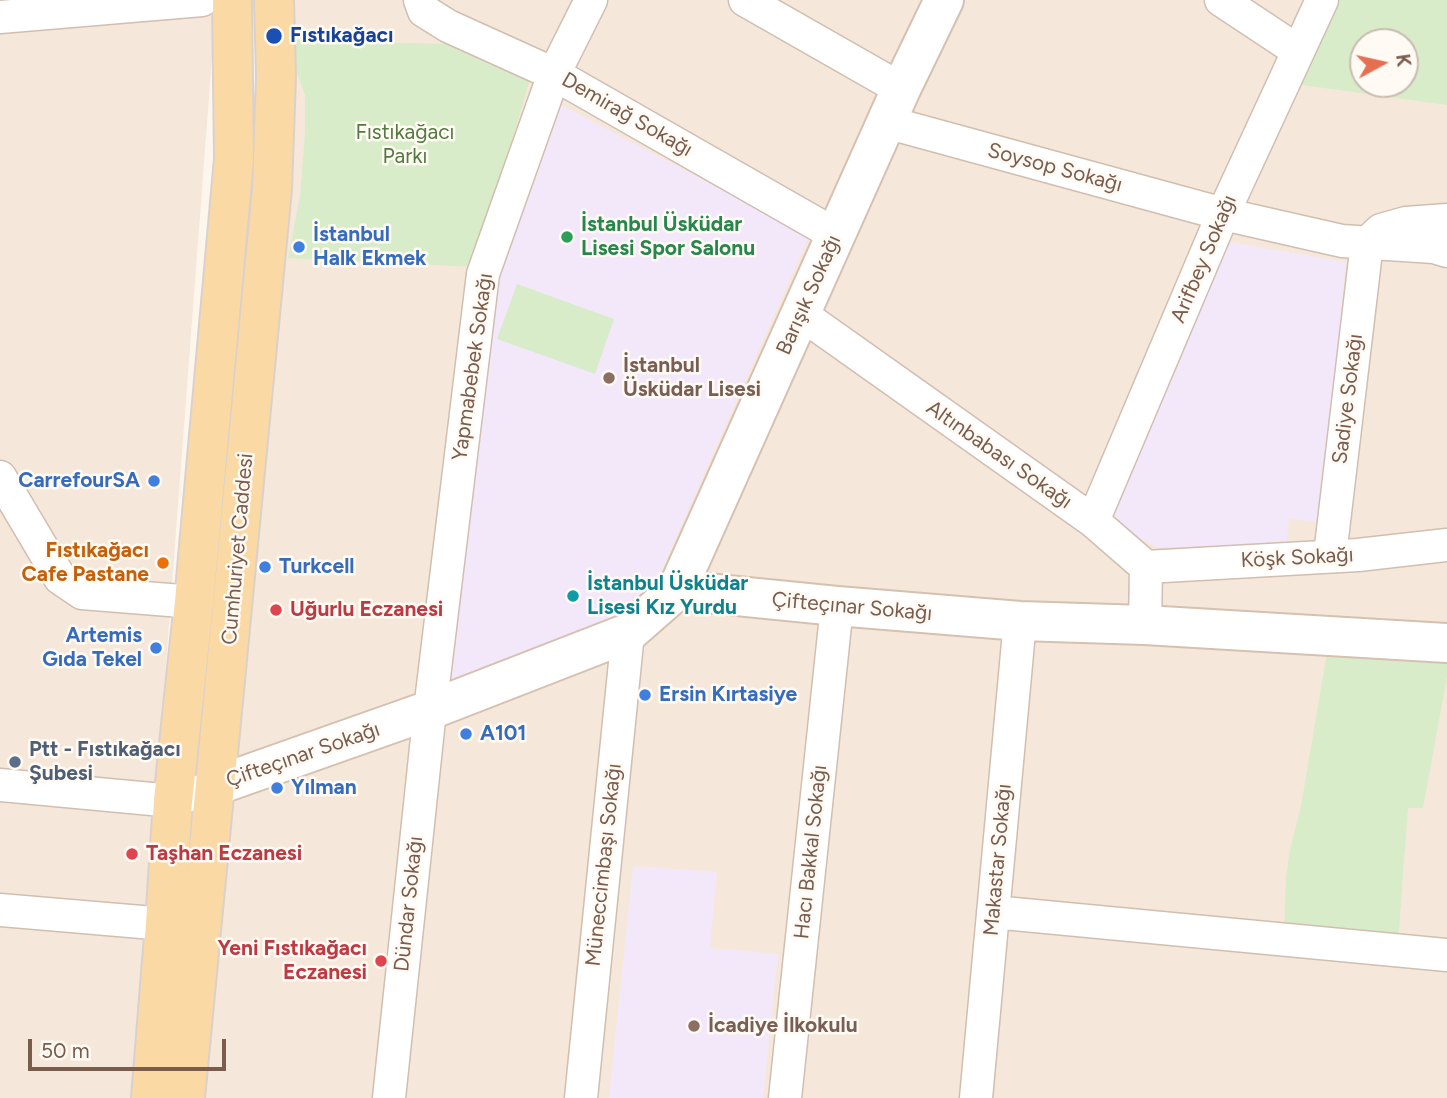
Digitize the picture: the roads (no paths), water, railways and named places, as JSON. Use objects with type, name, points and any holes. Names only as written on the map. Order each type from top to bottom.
[{"type":"main road","name":"Cumhuriyet Caddesi","points":[[151,1098],[173,801],[234,159],[232,0]]},
{"type":"main road","name":"Cumhuriyet Caddesi","points":[[185,1098],[272,189],[276,77],[274,0]]},
{"type":"street","points":[[0,17],[202,0]]},
{"type":"street","name":"Demirağ Sokağı","points":[[420,0],[424,11],[448,26],[554,74],[836,235]]},
{"type":"street","name":"Yapmabebek Sokağı","points":[[430,710],[483,274],[554,74],[591,0]]},
{"type":"street","name":"Soysop Sokağı","points":[[745,0],[894,106],[1223,214],[1342,241],[1434,247],[1447,251]]},
{"type":"street","name":"Barışık Sokağı","points":[[677,590],[944,0]]},
{"type":"street","points":[[1221,0],[1297,51]]},
{"type":"street","name":"Arifbey Sokağı","points":[[1093,521],[1223,214],[1322,0]]},
{"type":"street","points":[[1367,243],[1381,230],[1406,223],[1447,220]]},
{"type":"street","name":"Sadiye Sokağı","points":[[1330,555],[1367,243]]},
{"type":"street","name":"Altınbabası Sokağı","points":[[801,314],[1093,521],[1146,567]]},
{"type":"street","points":[[0,477],[60,578],[82,593],[194,602]]},
{"type":"street","name":"Köşk Sokağı","points":[[1146,567],[1358,555],[1447,545]]},
{"type":"street","points":[[1145,625],[1146,567]]},
{"type":"street","name":"Çifteçınar Sokağı","points":[[215,786],[430,710],[628,633],[677,590],[1020,621],[1145,625],[1447,643]]},
{"type":"street","name":"Hacı Bakkal Sokağı","points":[[785,1098],[837,606]]},
{"type":"street","name":"Makastar Sokağı","points":[[976,1098],[1020,621]]},
{"type":"street","name":"Müneccimbaşı Sokağı","points":[[581,1098],[628,633]]},
{"type":"street","name":"Dündar Sokağı","points":[[389,1098],[430,710]]},
{"type":"street","points":[[0,785],[173,801],[215,786]]},
{"type":"street","points":[[0,910],[165,924]]},
{"type":"street","points":[[993,912],[1447,955]]},
{"type":"place","name":"Fıstıkağacı","points":[[274,36]]},
{"type":"place","name":"İstanbul Üsküdar Lisesi Spor Salonu","points":[[567,237]]},
{"type":"place","name":"İstanbul Halk Ekmek","points":[[299,247]]},
{"type":"place","name":"İstanbul Üsküdar Lisesi","points":[[609,378]]},
{"type":"place","name":"CarrefourSA","points":[[154,481]]},
{"type":"place","name":"Fıstıkağacı Cafe Pastane","points":[[163,563]]},
{"type":"place","name":"Turkcell","points":[[265,567]]},
{"type":"place","name":"İstanbul Üsküdar Lisesi Kız Yurdu","points":[[573,596]]},
{"type":"place","name":"Uğurlu Eczanesi","points":[[276,610]]},
{"type":"place","name":"Artemis Gıda Tekel","points":[[156,648]]},
{"type":"place","name":"Ersin Kırtasiye","points":[[645,695]]},
{"type":"place","name":"A101","points":[[466,734]]},
{"type":"place","name":"Ptt - Fıstıkağacı Şubesi","points":[[15,762]]},
{"type":"place","name":"Yılman","points":[[277,788]]},
{"type":"place","name":"Taşhan Eczanesi","points":[[132,854]]},
{"type":"place","name":"Yeni Fıstıkağacı Eczanesi","points":[[381,961]]},
{"type":"place","name":"İcadiye İlkokulu","points":[[694,1026]]},
{"type":"park label","name":"Fıstıkağacı Parkı","points":[[405,145]]}]
